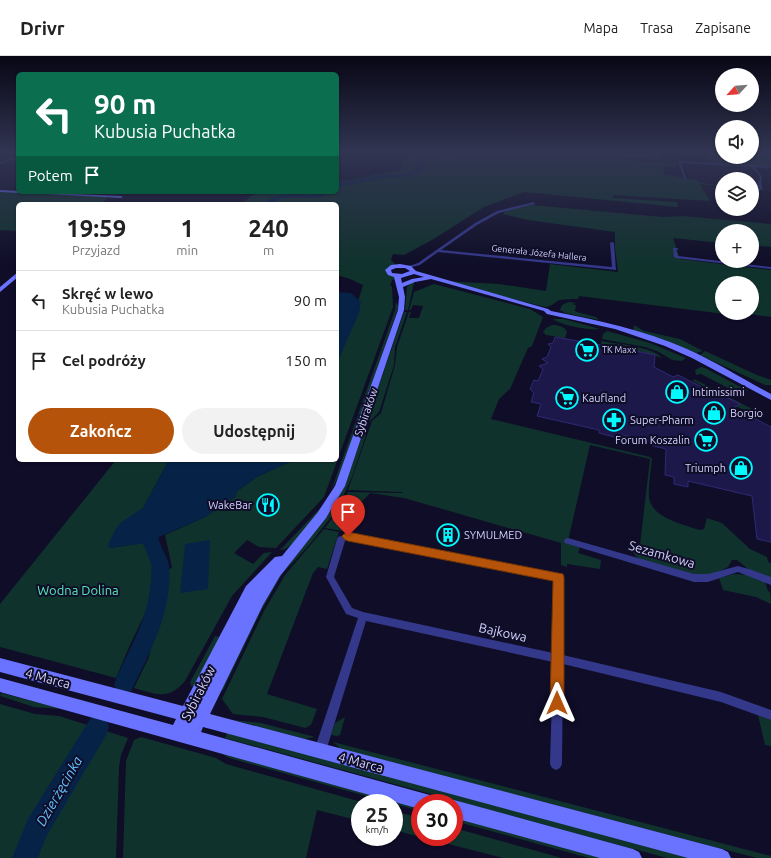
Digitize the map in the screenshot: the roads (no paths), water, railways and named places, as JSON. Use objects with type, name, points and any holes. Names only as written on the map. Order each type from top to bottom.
[{"type":"street","points":[[0,191],[16,192]]},
{"type":"street","points":[[74,194],[123,196],[115,202]]},
{"type":"street","points":[[402,297],[406,273],[476,224],[498,212],[534,202]]},
{"type":"street","name":"Generała Józefa Hallera","points":[[438,251],[614,269],[612,243]]},
{"type":"street","points":[[677,249],[674,248],[676,257],[771,268]]},
{"type":"street","points":[[406,273],[434,280]]},
{"type":"street","points":[[406,273],[547,309],[549,313],[557,312],[652,338],[771,391]]},
{"type":"street","name":"Sybiraków","points":[[184,735],[255,585],[303,539],[328,507],[344,476],[399,316],[406,273]]},
{"type":"street","points":[[0,290],[16,276]]},
{"type":"street","points":[[403,285],[415,280],[427,279]]},
{"type":"street","points":[[706,362],[771,397]]},
{"type":"street","points":[[320,751],[363,616],[350,611],[330,577],[340,541],[345,537],[558,577],[556,764]]},
{"type":"street","name":"Sezamkowa","points":[[568,541],[694,578],[708,578],[738,569],[771,581]]},
{"type":"street","name":"Bajkowa","points":[[363,616],[558,658],[722,697],[771,715]]},
{"type":"street","name":"4 Marca","points":[[0,665],[722,858]]},
{"type":"street","name":"4 Marca","points":[[0,685],[411,797]]},
{"type":"street","points":[[463,811],[633,858]]},
{"type":"water","points":[[339,292],[351,293],[361,302],[359,313],[339,358]]},
{"type":"water","points":[[168,462],[290,462],[257,477],[237,491],[235,497],[205,517],[145,543],[110,548],[108,545],[120,523],[143,508]]},
{"type":"water","points":[[210,540],[208,589],[180,593],[185,544]]},
{"type":"waterway","name":"Dzierżęcinka","points":[[269,202],[278,197],[312,196],[323,194]]},
{"type":"waterway","name":"Dzierżęcinka","points":[[124,684],[143,646],[153,617],[159,590],[160,565],[151,541],[148,524]]},
{"type":"waterway","name":"Dzierżęcinka","points":[[25,858],[37,828],[98,727]]},
{"type":"place","name":"TK Maxx","points":[[587,350]]},
{"type":"place","name":"Intimissimi","points":[[677,392]]},
{"type":"place","name":"Kaufland","points":[[567,398]]},
{"type":"place","name":"Borgio","points":[[714,413]]},
{"type":"place","name":"Super-Pharm","points":[[614,420]]},
{"type":"place","name":"Forum Koszalin","points":[[706,440]]},
{"type":"place","name":"Triumph","points":[[741,468]]},
{"type":"place","name":"WakeBar","points":[[268,505]]},
{"type":"place","name":"SYMULMED","points":[[448,535]]},
{"type":"park label","name":"Wodna Dolina","points":[[78,590]]}]
